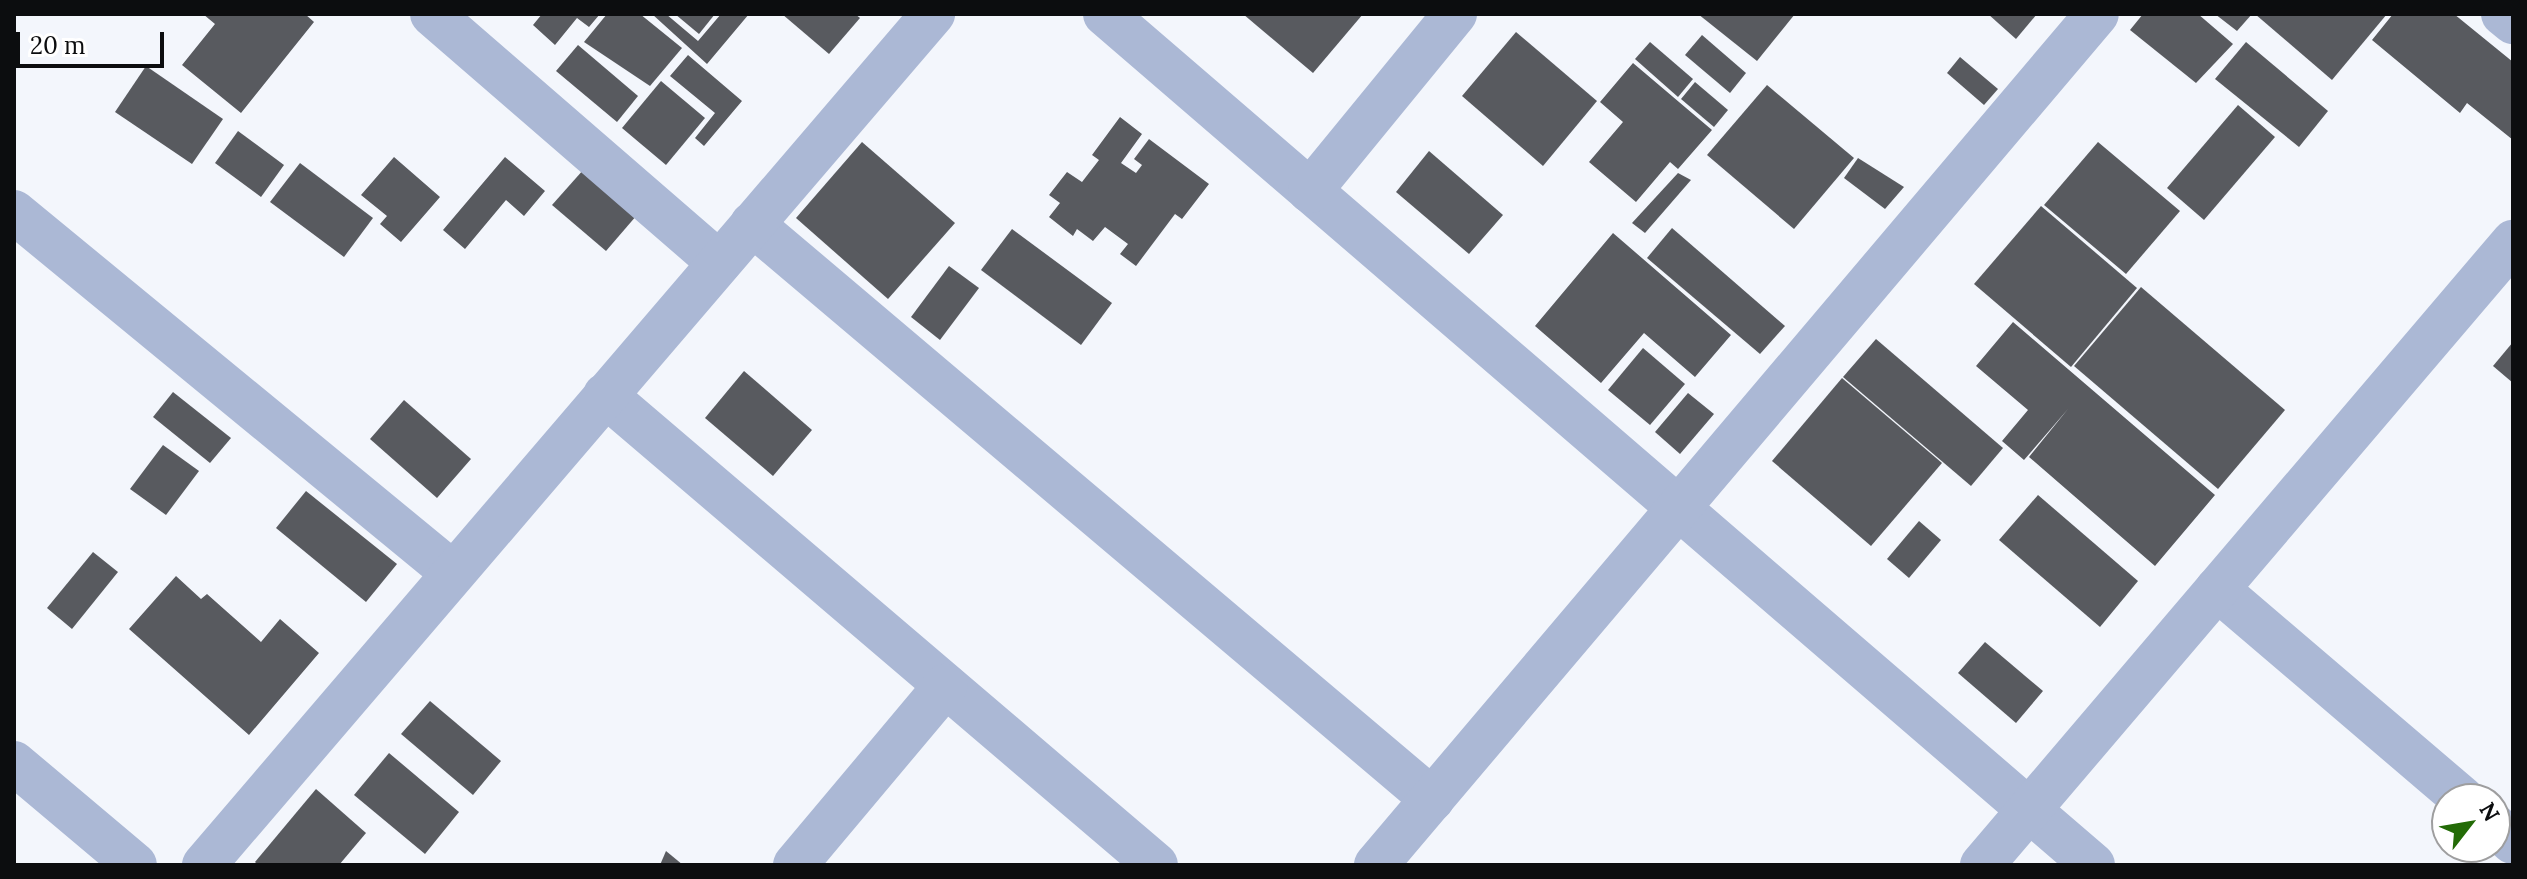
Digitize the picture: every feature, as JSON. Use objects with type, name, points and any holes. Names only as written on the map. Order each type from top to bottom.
[{"type":"street","points":[[432,14],[719,263]]},
{"type":"street","points":[[204,865],[933,14]]},
{"type":"street","points":[[1105,14],[1678,511],[2093,865]]},
{"type":"street","points":[[1310,191],[1455,14]]},
{"type":"street","points":[[1376,865],[2097,14]]},
{"type":"street","points":[[2503,14],[2513,22]]},
{"type":"street","points":[[14,212],[453,573]]},
{"type":"street","points":[[752,224],[1432,799]]},
{"type":"street","points":[[1982,865],[2217,589],[2509,256]]},
{"type":"street","points":[[605,395],[1156,865]]},
{"type":"street","points":[[2217,589],[2444,783]]},
{"type":"street","points":[[795,865],[945,686]]},
{"type":"street","points":[[14,763],[135,865]]},
{"type":"building","points":[[203,14],[305,14],[314,22],[241,113],[182,65],[215,24]]},
{"type":"building","points":[[542,14],[600,14],[589,27],[577,18],[555,45],[533,25]]},
{"type":"building","points":[[607,14],[640,14],[682,48],[650,86],[584,42]]},
{"type":"building","points":[[652,14],[666,14],[698,41],[721,14],[749,14],[707,64]]},
{"type":"building","points":[[675,14],[715,14],[699,34]]},
{"type":"building","points":[[782,14],[855,14],[860,18],[829,54]]},
{"type":"building","points":[[1243,14],[1363,14],[1313,73]]},
{"type":"building","points":[[1698,14],[1795,14],[1757,61]]},
{"type":"building","points":[[1988,14],[2037,14],[2016,39]]},
{"type":"building","points":[[2143,14],[2198,14],[2233,44],[2196,83],[2130,30]]},
{"type":"building","points":[[2215,14],[2252,14],[2237,31]]},
{"type":"building","points":[[2255,14],[2387,14],[2332,80]]},
{"type":"building","points":[[2393,14],[2454,14],[2513,62],[2513,140],[2467,103],[2460,113],[2372,40]]},
{"type":"building","points":[[1516,32],[1597,101],[1543,166],[1462,96]]},
{"type":"building","points":[[1702,35],[1746,73],[1730,93],[1685,55]]},
{"type":"building","points":[[1650,42],[1693,79],[1678,97],[1635,59]]},
{"type":"building","points":[[2246,42],[2328,111],[2299,147],[2215,79]]},
{"type":"building","points":[[578,45],[638,96],[617,122],[556,71]]},
{"type":"building","points":[[688,55],[742,101],[704,146],[695,138],[715,113],[670,76]]},
{"type":"building","points":[[1960,57],[1998,89],[1984,105],[1947,73]]},
{"type":"building","points":[[1633,63],[1712,130],[1678,169],[1670,162],[1636,202],[1589,162],[1623,122],[1600,102]]},
{"type":"building","points":[[146,66],[223,119],[192,164],[115,112]]},
{"type":"building","points":[[661,81],[705,118],[666,165],[622,128]]},
{"type":"building","points":[[1695,82],[1728,110],[1714,127],[1681,99]]},
{"type":"building","points":[[1767,85],[1854,158],[1794,229],[1707,155]]},
{"type":"building","points":[[2238,105],[2275,137],[2204,220],[2167,188]]},
{"type":"building","points":[[1120,117],[1142,134],[1121,163],[1136,173],[1142,165],[1134,159],[1149,139],[1209,184],[1182,219],[1175,214],[1136,266],[1120,254],[1128,244],[1105,227],[1093,241],[1077,229],[1073,236],[1049,217],[1060,203],[1049,195],[1067,172],[1082,182],[1099,160],[1092,155]]},
{"type":"building","points":[[238,131],[284,165],[261,197],[215,163]]},
{"type":"building","points":[[862,142],[955,223],[888,299],[796,218]]},
{"type":"building","points":[[2098,142],[2180,211],[2126,274],[2044,205]]},
{"type":"building","points":[[1429,151],[1503,215],[1469,254],[1396,192]]},
{"type":"building","points":[[394,157],[440,197],[401,242],[380,224],[387,216],[361,195]]},
{"type":"building","points":[[505,157],[545,191],[524,216],[506,200],[465,249],[443,230]]},
{"type":"building","points":[[1858,158],[1904,187],[1885,209],[1844,178]]},
{"type":"building","points":[[300,163],[373,218],[344,257],[270,202]]},
{"type":"building","points":[[584,169],[637,215],[606,251],[552,205]]},
{"type":"building","points":[[1678,173],[1691,180],[1645,233],[1632,223]]},
{"type":"building","points":[[2041,206],[2137,288],[2071,367],[1974,284]]},
{"type":"building","points":[[1672,228],[1785,326],[1760,354],[1647,258]]},
{"type":"building","points":[[1012,229],[1112,303],[1081,345],[981,270]]},
{"type":"building","points":[[1613,233],[1731,335],[1695,377],[1644,333],[1601,383],[1535,326]]},
{"type":"building","points":[[949,266],[979,288],[940,340],[911,317]]},
{"type":"building","points":[[2141,287],[2285,410],[2218,489],[2074,366]]},
{"type":"building","points":[[2013,322],[2215,495],[2155,566],[2029,457],[2068,409],[2024,460],[2002,441],[2028,410],[1976,366]]},
{"type":"building","points":[[1876,339],[2003,448],[1971,486],[1843,377]]},
{"type":"building","points":[[2513,342],[2513,383],[2493,366]]},
{"type":"building","points":[[1643,348],[1685,384],[1650,425],[1608,390]]},
{"type":"building","points":[[744,371],[812,430],[773,476],[705,418]]},
{"type":"building","points":[[1842,378],[1942,463],[1871,546],[1772,461]]},
{"type":"building","points":[[173,392],[231,438],[210,463],[153,417]]},
{"type":"building","points":[[1688,393],[1714,414],[1680,454],[1655,432]]},
{"type":"building","points":[[404,400],[471,459],[437,498],[370,439]]},
{"type":"building","points":[[163,445],[199,471],[166,515],[130,489]]},
{"type":"building","points":[[306,491],[397,564],[366,602],[276,528]]},
{"type":"building","points":[[2038,495],[2138,581],[2100,627],[1999,540]]},
{"type":"building","points":[[1919,521],[1941,540],[1909,578],[1887,559]]},
{"type":"building","points":[[93,552],[118,572],[72,629],[47,608]]},
{"type":"building","points":[[176,576],[201,599],[207,594],[261,642],[280,619],[319,653],[249,735],[129,629]]},
{"type":"building","points":[[1985,642],[2043,691],[2016,723],[1958,673]]},
{"type":"building","points":[[430,701],[501,761],[473,795],[401,734]]},
{"type":"building","points":[[389,753],[459,812],[425,854],[354,795]]},
{"type":"building","points":[[316,789],[366,833],[339,865],[258,865],[255,862]]},
{"type":"building","points":[[666,851],[683,865],[660,865]]}]
